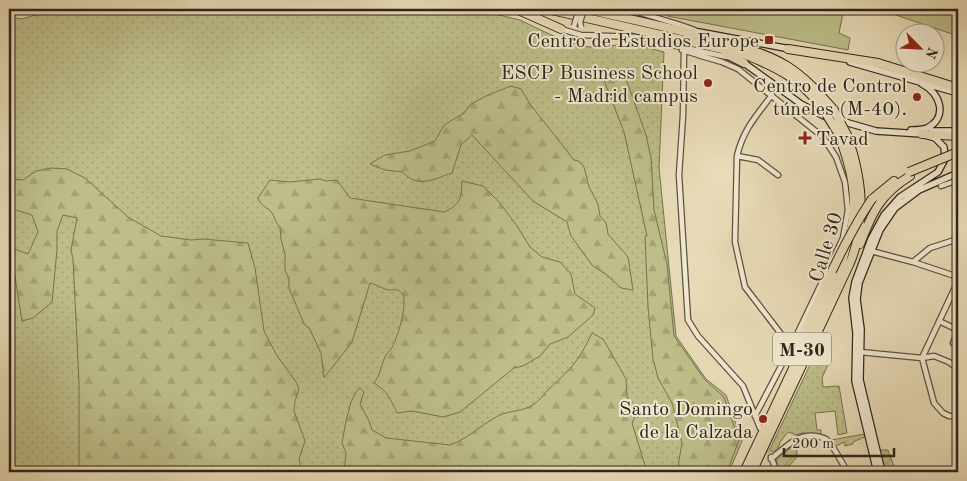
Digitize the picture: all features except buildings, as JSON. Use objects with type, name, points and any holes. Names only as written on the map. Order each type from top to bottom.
[{"type":"highway","points":[[516,9],[561,29]]},
{"type":"highway","name":"Calle 30","points":[[547,9],[744,54],[771,65],[805,88],[823,109],[838,133],[848,158],[854,187],[854,213],[851,231],[841,265],[831,288],[761,430],[744,472]]},
{"type":"highway","name":"Calle 30","points":[[585,9],[684,31],[746,48],[780,62],[798,73],[834,110],[847,135],[855,157],[861,191],[862,212],[856,247],[752,472]]},
{"type":"highway","points":[[684,31],[699,32]]},
{"type":"highway","points":[[716,48],[744,63]]},
{"type":"highway","points":[[788,49],[878,64],[958,88]]},
{"type":"highway","points":[[919,134],[958,136]]},
{"type":"highway","points":[[761,430],[848,237],[872,199],[883,189],[909,174],[958,152]]},
{"type":"highway","points":[[852,259],[876,207],[885,195],[909,174],[958,156]]},
{"type":"main road","points":[[699,32],[833,58],[904,76],[958,93]]},
{"type":"main road","points":[[744,63],[801,104],[824,116],[876,131],[919,134],[958,131]]},
{"type":"main road","points":[[896,132],[925,129],[932,125],[939,111],[938,97],[935,92],[904,76]]},
{"type":"main road","points":[[877,472],[856,386],[856,333],[852,298],[853,288],[871,239],[884,214],[900,197],[929,179],[941,168],[945,159],[945,149],[939,140],[919,134]]},
{"type":"main road","points":[[882,472],[862,395],[859,372],[861,329],[859,282],[883,224],[900,204],[919,190],[957,173]]},
{"type":"street","points":[[561,29],[569,29],[574,26],[579,9]]},
{"type":"street","points":[[585,9],[580,22],[581,27],[585,33],[595,36]]},
{"type":"street","points":[[630,9],[699,32]]},
{"type":"street","points":[[561,29],[581,35],[636,37],[722,56],[744,63]]},
{"type":"street","points":[[677,46],[686,52],[722,56]]},
{"type":"street","points":[[686,52],[684,115],[679,175],[688,320],[698,336],[743,386],[761,430]]},
{"type":"street","points":[[698,54],[738,69],[823,137],[836,157],[845,182],[848,210],[843,238],[791,347],[755,416]]},
{"type":"street","points":[[772,95],[746,129],[738,156],[735,242],[745,287],[791,347]]},
{"type":"street","points":[[738,156],[758,160],[778,175]]},
{"type":"street","points":[[941,186],[958,180]]},
{"type":"street","points":[[913,262],[930,248],[958,238]]},
{"type":"street","points":[[871,251],[958,277]]},
{"type":"street","points":[[958,281],[922,358],[934,403],[943,413],[949,416],[958,416]]},
{"type":"street","points":[[939,321],[958,330],[953,343],[958,346]]},
{"type":"street","points":[[860,352],[922,358],[934,356],[941,358],[958,369]]},
{"type":"street","points":[[753,409],[759,406]]},
{"type":"street","points":[[777,472],[771,457],[798,438],[804,436],[821,437],[830,443],[848,472]]},
{"type":"green space","points":[[55,9],[474,9],[520,20],[566,42],[590,47],[633,44],[664,52],[659,168],[676,336],[706,379],[726,395],[742,441],[729,472],[9,472],[9,17],[22,19]]},
{"type":"green space","points":[[659,9],[848,9],[843,13],[839,33],[850,38],[848,50],[667,16],[660,12]]},
{"type":"green space","points":[[878,9],[958,9],[958,36],[944,31],[944,22],[917,22]]},
{"type":"green space","points":[[602,75],[625,76],[646,135],[651,158],[654,210],[667,264],[674,336],[705,380],[724,397],[739,440],[727,472],[677,472],[682,443],[672,403],[658,378],[653,359],[648,307],[645,236],[647,236],[624,132]]},
{"type":"green space","points":[[511,86],[521,89],[530,104],[574,160],[579,161],[584,167],[589,187],[598,204],[600,216],[606,223],[608,234],[628,257],[633,290],[621,288],[592,265],[571,236],[567,222],[533,201],[472,135],[461,145],[452,173],[432,180],[414,180],[403,172],[385,170],[370,164],[385,155],[410,151],[435,141],[444,125],[464,113],[471,104]]},
{"type":"green space","points":[[51,168],[67,169],[85,178],[128,217],[161,236],[191,240],[203,239],[248,243],[255,268],[264,331],[276,354],[299,389],[294,411],[305,441],[299,459],[302,472],[84,472],[79,465],[79,383],[71,250],[77,218],[63,215],[57,231],[52,302],[33,318],[22,321],[13,264],[9,261],[9,247],[28,254],[38,232],[32,215],[9,208],[9,179],[23,180],[36,171]]},
{"type":"green space","points":[[320,179],[326,181],[337,180],[350,198],[444,212],[454,206],[459,200],[462,181],[483,186],[500,203],[530,247],[542,257],[560,262],[571,274],[575,294],[595,308],[593,315],[568,337],[550,344],[540,356],[523,366],[514,368],[460,412],[443,417],[412,411],[397,413],[383,389],[374,383],[386,355],[396,338],[403,312],[404,298],[399,290],[388,290],[370,283],[352,342],[324,378],[321,353],[309,328],[304,324],[289,288],[280,227],[272,213],[258,198],[270,180],[290,182]]},
{"type":"green space","points":[[592,333],[603,339],[626,379],[627,396],[635,416],[632,423],[647,472],[344,472],[346,453],[342,443],[346,421],[351,402],[360,388],[364,392],[360,404],[372,430],[386,438],[450,445],[500,415],[525,409],[536,402],[575,363]]},
{"type":"green space","points":[[816,352],[831,358],[822,378],[823,387],[839,386],[847,433],[838,435],[835,411],[815,413],[817,430],[821,430],[821,434],[802,433],[796,435],[788,432],[780,442],[778,449],[772,452],[770,449]]},
{"type":"green space","points":[[865,434],[867,436],[845,446],[844,442],[835,447],[831,440]]},
{"type":"green space","points":[[794,445],[797,457],[790,465],[778,468],[776,459]]},
{"type":"green space","points":[[878,450],[888,450],[896,472],[883,472]]},
{"type":"tunnel","points":[[765,443],[770,456]]},
{"type":"place","name":"Centro de Estudios Europe","points":[[769,40]]},
{"type":"place","name":"ESCP Business School - Madrid campus","points":[[708,83]]},
{"type":"place","name":"Centro de Control túneles (M-40).","points":[[917,97]]},
{"type":"place","name":"Tavad","points":[[805,138]]},
{"type":"place","name":"Santo Domingo de la Calzada","points":[[763,419]]}]
